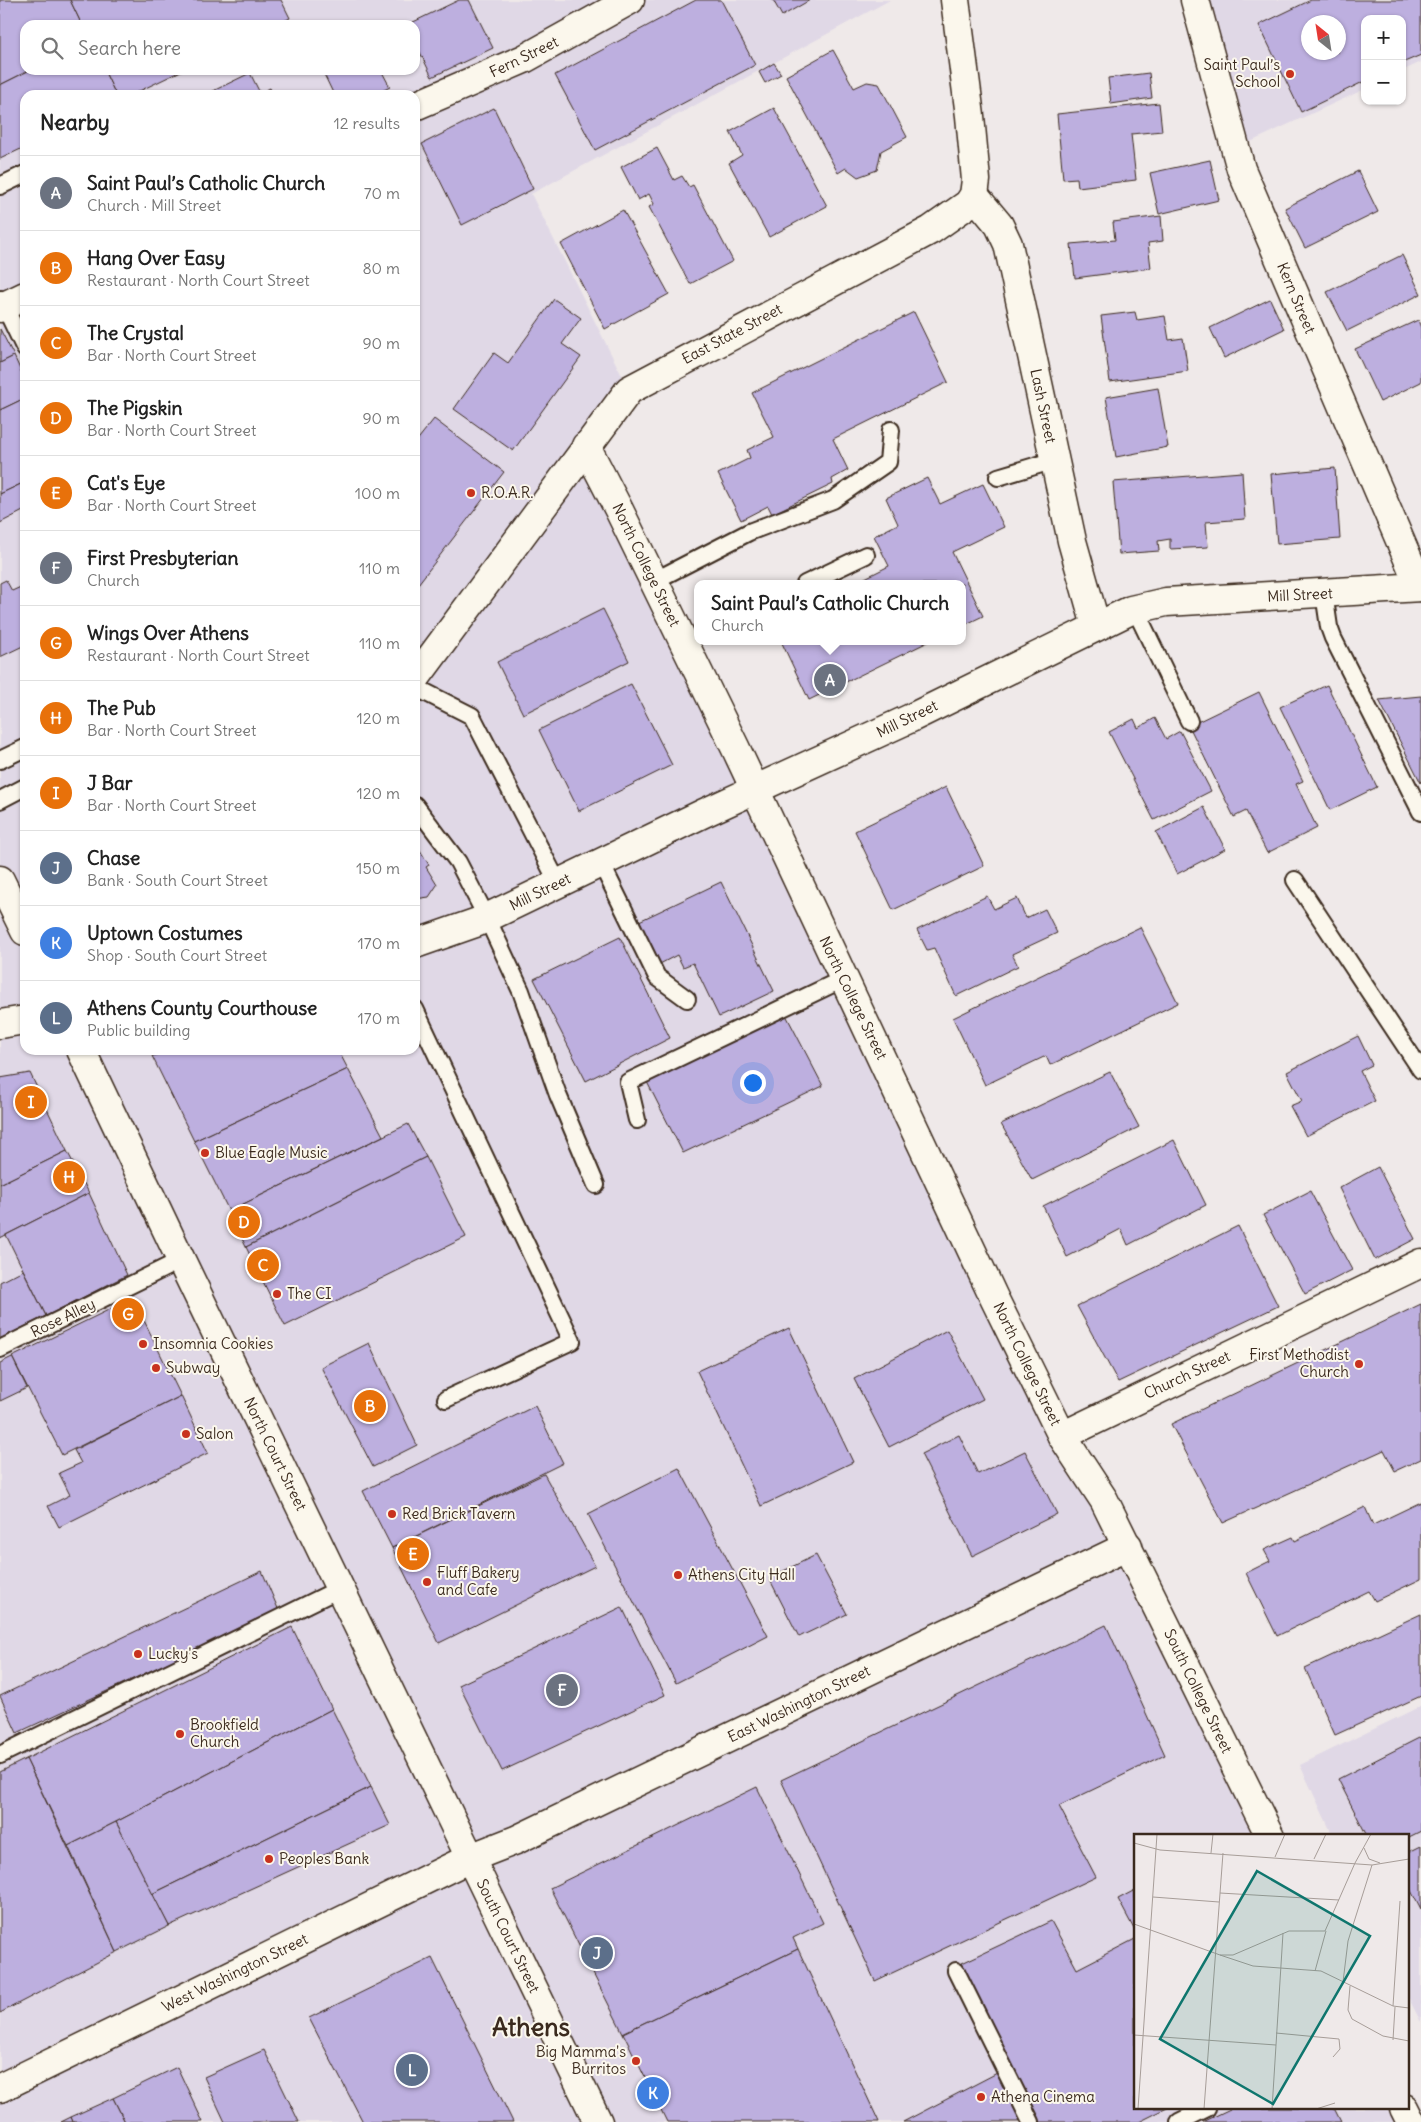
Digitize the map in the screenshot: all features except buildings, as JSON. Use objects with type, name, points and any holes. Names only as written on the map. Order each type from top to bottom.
[{"type":"street","name":"Fern Street","points":[[420,104],[524,59],[630,0]]},
{"type":"street","points":[[955,0],[973,142],[976,180],[974,195]]},
{"type":"street","name":"Kern Street","points":[[1195,0],[1241,169],[1420,587]]},
{"type":"street","name":"East State Street","points":[[420,672],[629,390],[931,230],[968,204],[974,195]]},
{"type":"street","name":"Lash Street","points":[[974,195],[999,225],[1008,244],[1072,542],[1096,626]]},
{"type":"street","name":"North College Street","points":[[586,446],[654,581],[690,637],[753,790],[956,1220],[1062,1436],[1104,1500],[1128,1546]]},
{"type":"street","name":"Mill Street","points":[[420,942],[487,918],[753,790],[911,718],[1096,626],[1135,609],[1166,602],[1420,587]]},
{"type":"street","points":[[0,880],[20,921]]},
{"type":"street","points":[[0,1024],[20,1021]]},
{"type":"street","name":"North Court Street","points":[[83,1055],[470,1858]]},
{"type":"street","name":"Church Street","points":[[1062,1436],[1421,1263]]},
{"type":"street","name":"South College Street","points":[[1128,1546],[1269,1834]]},
{"type":"street","name":"East Washington Street","points":[[470,1858],[516,1840],[1128,1546]]},
{"type":"street","name":"West Washington Street","points":[[0,2088],[470,1858]]},
{"type":"street","name":"South Court Street","points":[[470,1858],[598,2122]]},
{"type":"street","points":[[1405,2110],[1411,2122]]},
{"type":"lane","points":[[0,186],[20,176]]},
{"type":"lane","points":[[7,302],[20,336]]},
{"type":"lane","points":[[654,581],[749,532],[832,500],[888,462],[891,430]]},
{"type":"lane","points":[[998,477],[1055,460]]},
{"type":"lane","points":[[813,580],[866,555]]},
{"type":"lane","points":[[1324,594],[1329,626],[1333,638],[1421,812]]},
{"type":"lane","points":[[1135,609],[1189,721]]},
{"type":"lane","points":[[420,690],[472,716],[558,884]]},
{"type":"lane","points":[[0,760],[20,750]]},
{"type":"lane","points":[[0,800],[20,790]]},
{"type":"lane","points":[[420,812],[458,862],[487,918],[521,991],[558,1095],[596,1185]]},
{"type":"lane","points":[[601,863],[657,977],[688,999]]},
{"type":"lane","points":[[1295,880],[1421,1070]]},
{"type":"lane","points":[[637,1120],[628,1082],[843,979]]},
{"type":"lane","points":[[420,1020],[572,1341],[446,1399]]},
{"type":"lane","name":"Rose Alley","points":[[0,1349],[181,1260]]},
{"type":"lane","points":[[0,1755],[340,1588]]},
{"type":"lane","points":[[956,1971],[1031,2122]]},
{"type":"lane","points":[[1178,2122],[1203,2110]]},
{"type":"shaded area","points":[[0,0],[890,0],[531,194],[629,390],[586,447],[1269,1834],[1134,1834],[1134,2110],[1405,2110],[1411,2122],[0,2122]]},
{"type":"shaded area","name":"Saint Paul’s School","points":[[1195,0],[1421,0],[1421,62],[1406,69],[1406,15],[1361,15],[1361,91],[1235,149]]},
{"type":"shaded area","points":[[1421,1706],[1421,2022],[1408,1997],[1408,1834],[1332,1834],[1300,1765]]},
{"type":"place","name":"Saint Paul’s School","points":[[1290,74]]},
{"type":"place","name":"R.O.A.R.","points":[[471,493]]},
{"type":"place","name":"Saint Paul’s Catholic Church","points":[[830,680]]},
{"type":"place","name":"J Bar","points":[[31,1102]]},
{"type":"place","name":"Blue Eagle Music","points":[[205,1153]]},
{"type":"place","name":"The Pub","points":[[69,1177]]},
{"type":"place","name":"The Pigskin","points":[[244,1222]]},
{"type":"place","name":"The Crystal","points":[[263,1265]]},
{"type":"place","name":"The CI","points":[[277,1294]]},
{"type":"place","name":"Wings Over Athens","points":[[128,1314]]},
{"type":"place","name":"Insomnia Cookies","points":[[143,1344]]},
{"type":"place","name":"First Methodist Church","points":[[1359,1364]]},
{"type":"place","name":"Subway","points":[[156,1368]]},
{"type":"place","name":"Hang Over Easy","points":[[370,1406]]},
{"type":"place","name":"Salon","points":[[186,1434]]},
{"type":"place","name":"Red Brick Tavern","points":[[392,1514]]},
{"type":"place","name":"Cat's Eye","points":[[413,1554]]},
{"type":"place","name":"Athens City Hall","points":[[678,1575]]},
{"type":"place","name":"Fluff Bakery and Cafe","points":[[427,1582]]},
{"type":"place","name":"Lucky's","points":[[138,1654]]},
{"type":"place","name":"First Presbyterian","points":[[562,1690]]},
{"type":"place","name":"Brookfield Church","points":[[180,1734]]},
{"type":"place","name":"Peoples Bank","points":[[269,1859]]},
{"type":"place","name":"Chase","points":[[597,1953]]},
{"type":"place","name":"Big Mamma's Burritos","points":[[636,2061]]},
{"type":"place","name":"Athens County Courthouse","points":[[412,2070]]},
{"type":"place","name":"Uptown Costumes","points":[[653,2093]]},
{"type":"place","name":"Athena Cinema","points":[[981,2097]]},
{"type":"district","name":"Athens","points":[[531,2027]]}]
